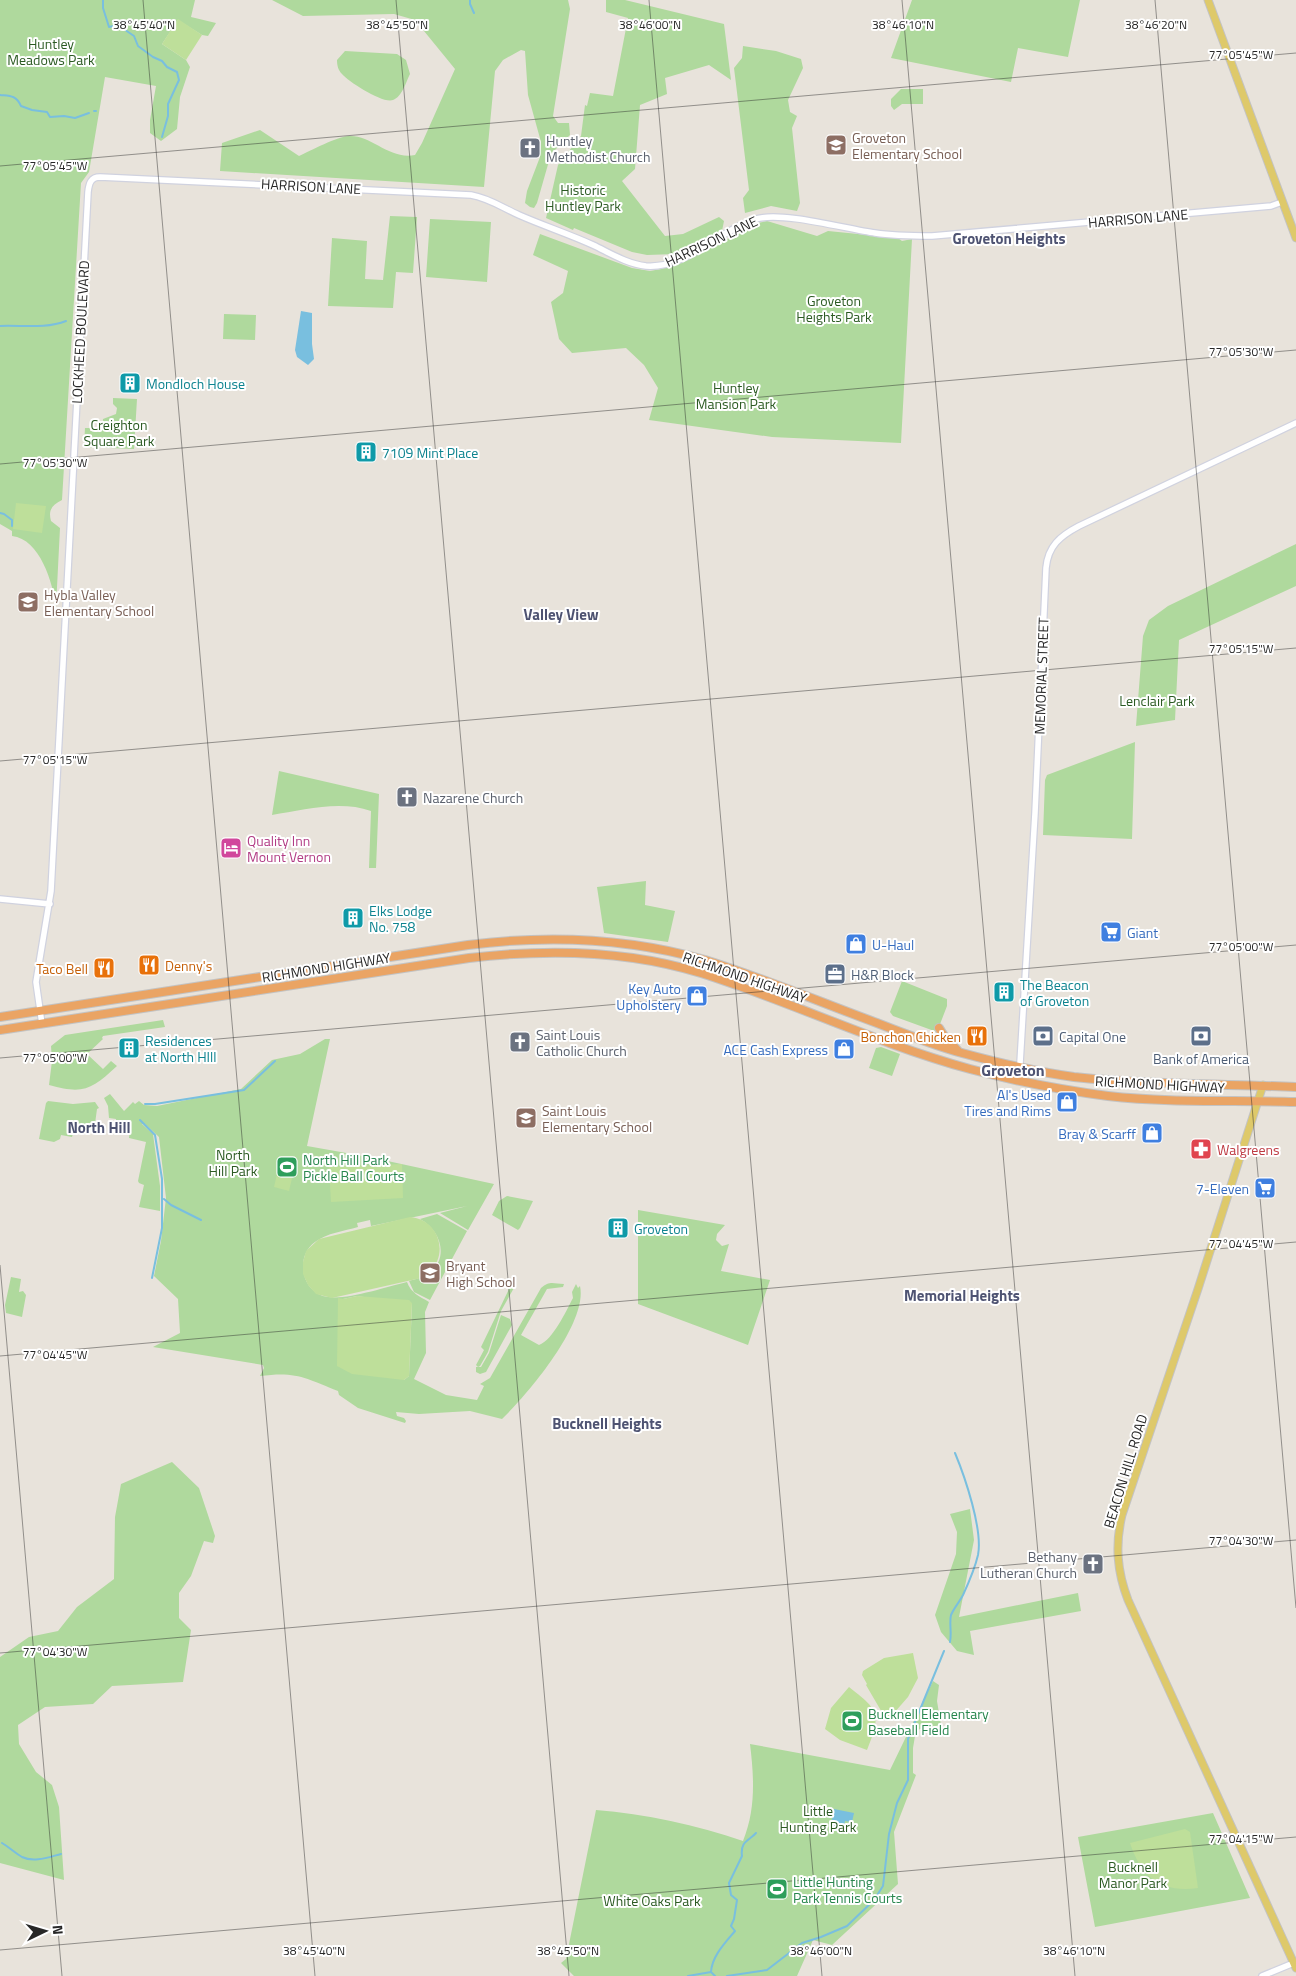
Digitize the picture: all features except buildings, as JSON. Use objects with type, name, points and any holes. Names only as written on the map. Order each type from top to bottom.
[{"type":"highway","name":"RICHMOND HIGHWAY","points":[[0,1017],[461,946],[518,939],[563,938],[633,945],[704,960],[913,1037],[959,1052],[1020,1067],[1110,1080],[1296,1087]]},
{"type":"highway","name":"RICHMOND HIGHWAY","points":[[0,1030],[500,954],[619,956],[660,963],[700,973],[911,1051],[968,1068],[1019,1080],[1109,1096],[1296,1102]]},
{"type":"highway","points":[[939,1028],[959,1052]]},
{"type":"main road","points":[[1208,0],[1296,238]]},
{"type":"main road","name":"BEACON HILL ROAD","points":[[1263,1085],[1122,1515],[1117,1548],[1119,1573],[1128,1600],[1295,1964]]},
{"type":"street","name":"HARRISON LANE","points":[[92,179],[100,176],[471,194],[489,200],[516,214],[627,261],[652,266],[680,258],[706,246],[747,222],[767,217],[877,233],[932,236],[1271,206],[1282,202]]},
{"type":"street","name":"LOCKHEED BOULEVARD","points":[[42,1024],[36,982],[50,904],[79,340],[88,192],[89,183],[92,179]]},
{"type":"street","name":"MEMORIAL STREET","points":[[1019,1080],[1035,813],[1046,568],[1049,552],[1058,539],[1079,526],[1296,423]]},
{"type":"street","points":[[0,899],[50,904]]},
{"type":"street","points":[[1262,1976],[1295,1964]]},
{"type":"green space","name":"Huntley Meadows Park","points":[[0,0],[195,0],[191,17],[216,23],[208,36],[202,35],[178,20],[162,44],[186,60],[190,67],[180,97],[177,129],[161,141],[150,133],[150,120],[156,86],[105,77],[89,172],[81,183],[62,500],[53,506],[50,514],[51,521],[60,528],[56,607],[52,586],[37,553],[22,539],[12,536],[12,531],[0,524]]},
{"type":"green space","points":[[272,0],[568,0],[570,9],[553,116],[558,123],[569,123],[570,135],[551,154],[534,208],[525,203],[527,191],[540,157],[541,142],[528,95],[525,51],[521,50],[503,60],[495,71],[484,187],[220,171],[222,143],[260,130],[299,156],[331,141],[349,136],[365,139],[397,154],[415,155],[455,69],[415,20],[394,14],[303,16]]},
{"type":"green space","name":"Historic Huntley Park","points":[[606,0],[625,0],[724,24],[731,80],[709,65],[665,78],[667,94],[640,105],[635,169],[622,181],[665,236],[683,234],[719,217],[724,221],[722,231],[676,254],[647,255],[632,252],[546,218],[558,165],[563,159],[562,156],[565,156],[581,136],[585,105],[587,106],[590,93],[613,96],[628,18],[606,12]]},
{"type":"green space","points":[[912,0],[1080,0],[1068,57],[1018,48],[1011,82],[891,58]]},
{"type":"green space","points":[[178,19],[202,35],[186,60],[162,44]]},
{"type":"green space","points":[[743,46],[776,51],[801,59],[803,68],[788,100],[790,112],[797,116],[792,128],[800,203],[797,211],[771,206],[745,213],[743,198],[749,190],[734,68],[742,58]]},
{"type":"green space","points":[[345,51],[397,54],[406,60],[410,74],[399,96],[393,100],[382,99],[366,92],[346,78],[340,71],[337,62]]},
{"type":"green space","points":[[901,89],[923,89],[923,104],[902,104],[894,110],[891,106],[891,99]]},
{"type":"green space","points":[[390,216],[417,217],[413,273],[396,272],[393,308],[328,306],[332,238],[367,241],[365,279],[383,280]]},
{"type":"green space","points":[[430,219],[491,222],[487,282],[426,277]]},
{"type":"green space","points":[[767,221],[817,236],[828,231],[898,238],[902,241],[912,239],[901,443],[772,437],[649,420],[658,388],[644,365],[626,348],[572,353],[559,339],[551,302],[563,293],[568,271],[533,255],[540,234],[632,268],[650,271],[687,260],[758,223]]},
{"type":"green space","points":[[224,314],[256,315],[255,340],[223,339]]},
{"type":"green space","name":"Creighton Square Park","points":[[113,398],[137,399],[134,449],[84,447],[85,428],[90,428],[90,431],[102,431],[103,419],[116,414],[117,408],[113,404]]},
{"type":"green space","points":[[16,503],[46,506],[42,533],[13,529]]},
{"type":"green space","name":"Lenclair Park","points":[[1296,544],[1296,586],[1179,640],[1175,720],[1136,726],[1143,636],[1149,620],[1168,606]]},
{"type":"green space","name":"Lenclair Park","points":[[1135,742],[1132,839],[1043,835],[1045,780],[1047,775]]},
{"type":"green space","points":[[279,771],[379,794],[376,868],[369,868],[371,811],[347,806],[334,806],[272,815]]},
{"type":"green space","points":[[646,881],[645,905],[675,911],[668,942],[604,933],[597,887]]},
{"type":"green space","points":[[902,981],[947,999],[947,1006],[937,1032],[893,1016],[890,1012]]},
{"type":"green space","points":[[163,1020],[165,1027],[103,1036],[103,1039],[87,1054],[103,1069],[111,1061],[117,1066],[94,1085],[87,1088],[71,1089],[49,1085],[52,1061],[51,1046],[65,1035]]},
{"type":"green space","name":"North Hill Park","points":[[325,1039],[330,1039],[307,1146],[369,1157],[494,1184],[468,1230],[440,1213],[467,1206],[371,1226],[370,1220],[357,1223],[358,1227],[330,1234],[320,1239],[308,1249],[305,1256],[304,1274],[312,1289],[319,1294],[328,1297],[345,1297],[407,1282],[413,1292],[429,1302],[425,1312],[426,1353],[414,1379],[446,1395],[477,1400],[484,1386],[480,1384],[490,1378],[541,1288],[550,1283],[564,1284],[563,1287],[547,1289],[521,1335],[539,1345],[549,1337],[563,1317],[573,1298],[572,1292],[576,1284],[578,1288],[580,1286],[580,1301],[575,1319],[566,1338],[540,1376],[502,1419],[470,1411],[419,1414],[396,1412],[397,1416],[404,1418],[405,1423],[358,1408],[339,1395],[338,1391],[309,1379],[283,1374],[260,1376],[264,1368],[263,1365],[153,1347],[180,1333],[178,1299],[154,1276],[161,1241],[166,1198],[159,1137],[145,1124],[142,1124],[153,1134],[160,1186],[160,1211],[139,1207],[144,1185],[138,1181],[146,1142],[129,1138],[130,1128],[123,1126],[124,1123],[116,1121],[116,1119],[109,1118],[108,1106],[104,1098],[110,1094],[124,1111],[133,1102],[135,1104],[139,1101],[144,1105],[157,1106],[241,1089],[272,1060],[300,1054]],"holes":[[[357,1296],[412,1304],[409,1376],[404,1380],[343,1299]]]},
{"type":"green space","points":[[881,1047],[900,1054],[892,1076],[869,1068],[876,1048]]},
{"type":"green space","points":[[48,1101],[73,1104],[95,1102],[99,1108],[97,1109],[94,1131],[75,1127],[72,1137],[61,1135],[60,1139],[54,1142],[39,1139]]},
{"type":"green space","points":[[281,1157],[296,1161],[289,1191],[274,1187]]},
{"type":"green space","points":[[402,1164],[403,1198],[331,1202],[329,1167]]},
{"type":"green space","points":[[507,1196],[533,1201],[518,1230],[492,1215],[499,1201]]},
{"type":"green space","points":[[638,1210],[725,1225],[717,1234],[716,1240],[722,1246],[729,1244],[721,1271],[770,1280],[748,1345],[638,1304]]},
{"type":"green space","points":[[437,1214],[467,1231],[430,1300],[414,1292],[409,1281],[428,1274],[439,1261],[441,1253],[438,1237],[420,1219]]},
{"type":"green space","points":[[410,1217],[421,1220],[430,1226],[436,1234],[439,1243],[437,1263],[421,1278],[332,1298],[316,1294],[308,1285],[303,1274],[303,1262],[306,1251],[319,1239]]},
{"type":"green space","points":[[11,1277],[21,1279],[19,1292],[23,1291],[26,1295],[22,1317],[6,1313],[5,1305]]},
{"type":"green space","points":[[511,1285],[515,1286],[501,1311],[488,1352],[478,1367],[476,1365],[484,1350],[481,1347]]},
{"type":"green space","points":[[357,1296],[409,1300],[412,1303],[409,1376],[404,1380],[352,1374],[337,1366],[338,1298],[343,1299]]},
{"type":"green space","points":[[501,1315],[510,1319],[512,1325],[486,1372],[480,1374],[476,1372],[476,1367],[481,1367],[489,1353]]},
{"type":"green space","points":[[172,1462],[199,1488],[215,1536],[213,1543],[204,1541],[191,1576],[179,1593],[179,1618],[191,1630],[183,1682],[112,1686],[93,1704],[45,1707],[18,1725],[19,1744],[36,1772],[52,1785],[59,1807],[64,1880],[0,1863],[0,1657],[29,1637],[58,1631],[77,1607],[114,1579],[115,1517],[121,1484]]},
{"type":"green space","points":[[970,1509],[974,1540],[959,1617],[1078,1593],[1081,1611],[970,1631],[974,1655],[957,1651],[941,1632],[935,1615],[956,1554],[957,1532],[950,1514]]},
{"type":"green space","points":[[913,1653],[918,1678],[908,1697],[887,1721],[866,1685],[862,1675],[863,1671],[884,1658]]},
{"type":"green space","points":[[933,1681],[939,1685],[937,1701],[941,1725],[916,1730],[913,1748],[913,1773],[916,1775],[894,1832],[898,1884],[832,1945],[813,1940],[797,1976],[574,1976],[561,1963],[566,1959],[596,1810],[671,1821],[743,1841],[750,1817],[753,1793],[750,1744],[890,1770]]},
{"type":"green space","name":"Bucknell Elementary Baseball Field","points":[[849,1687],[867,1702],[875,1714],[876,1721],[867,1750],[840,1740],[825,1729],[831,1708]]},
{"type":"green space","name":"Bucknell Manor Park","points":[[1213,1813],[1250,1898],[1095,1927],[1078,1837]]},
{"type":"green space","points":[[1185,1829],[1190,1832],[1198,1888],[1173,1888],[1154,1880],[1140,1865],[1130,1843]]},
{"type":"water","points":[[301,311],[312,313],[314,359],[308,365],[297,357],[295,350]]},
{"type":"water","points":[[834,1809],[854,1813],[852,1822],[845,1821],[843,1832],[830,1830]]},
{"type":"waterway","points":[[103,0],[103,8],[109,27],[118,25],[134,36],[138,46],[177,72],[179,80],[168,104],[168,116],[162,137]]},
{"type":"waterway","points":[[470,0],[474,13]]},
{"type":"waterway","points":[[0,95],[12,97],[21,106],[32,110],[47,112],[50,117],[64,116],[75,118],[89,113]]},
{"type":"waterway","points":[[0,326],[42,326],[66,321]]},
{"type":"waterway","points":[[0,513],[12,520],[12,526]]},
{"type":"waterway","points":[[145,1104],[244,1090],[275,1061]]},
{"type":"waterway","points":[[140,1120],[155,1135],[162,1179],[162,1228],[152,1278]]},
{"type":"waterway","points":[[164,1199],[171,1205],[201,1220]]},
{"type":"waterway","points":[[950,1642],[951,1615],[972,1575],[979,1544],[976,1518],[955,1453]]},
{"type":"waterway","points":[[727,1976],[767,1970],[802,1943],[847,1926],[874,1900],[883,1886],[889,1834],[897,1803],[908,1780],[908,1739],[944,1651]]},
{"type":"waterway","points":[[711,1972],[716,1955],[735,1931],[731,1926],[737,1900],[731,1895],[729,1883],[742,1856],[742,1847],[756,1833]]},
{"type":"waterway","points":[[2,1843],[27,1859],[42,1859],[61,1854]]},
{"type":"waterway","points":[[688,1976],[711,1972],[715,1976]]},
{"type":"place","name":"Groveton Elementary School","points":[[836,145]]},
{"type":"place","name":"Huntley Methodist Church","points":[[530,148]]},
{"type":"place","name":"Mondloch House","points":[[130,383]]},
{"type":"place","name":"7109 Mint Place","points":[[366,452]]},
{"type":"place","name":"Hybla Valley Elementary School","points":[[28,602]]},
{"type":"place","name":"Nazarene Church","points":[[407,797]]},
{"type":"place","name":"Quality Inn Mount Vernon","points":[[231,848]]},
{"type":"place","name":"Elks Lodge No. 758","points":[[353,918]]},
{"type":"place","name":"Giant","points":[[1111,932]]},
{"type":"place","name":"U-Haul","points":[[856,944]]},
{"type":"place","name":"Denny's","points":[[149,965]]},
{"type":"place","name":"Taco Bell","points":[[104,968]]},
{"type":"place","name":"H&R Block","points":[[835,974]]},
{"type":"place","name":"The Beacon of Groveton","points":[[1004,992]]},
{"type":"place","name":"Key Auto Upholstery","points":[[697,996]]},
{"type":"place","name":"Bonchon Chicken","points":[[977,1036]]},
{"type":"place","name":"Capital One","points":[[1043,1036]]},
{"type":"place","name":"Bank of America","points":[[1201,1036]]},
{"type":"place","name":"Saint Louis Catholic Church","points":[[520,1042]]},
{"type":"place","name":"Residences at North HIll","points":[[129,1048]]},
{"type":"place","name":"ACE Cash Express","points":[[844,1049]]},
{"type":"place","name":"Al's Used Tires and Rims","points":[[1067,1102]]},
{"type":"place","name":"Saint Louis Elementary School","points":[[526,1118]]},
{"type":"place","name":"Bray & Scarff","points":[[1152,1133]]},
{"type":"place","name":"Walgreens","points":[[1201,1149]]},
{"type":"place","name":"North Hill Park Pickle Ball Courts","points":[[287,1167]]},
{"type":"place","name":"7-Eleven","points":[[1265,1188]]},
{"type":"place","name":"Groveton","points":[[618,1228]]},
{"type":"place","name":"Bryant High School","points":[[430,1273]]},
{"type":"place","name":"Bethany Lutheran Church","points":[[1093,1564]]},
{"type":"place","name":"Bucknell Elementary Baseball Field","points":[[852,1721]]},
{"type":"place","name":"Little Hunting Park Tennis Courts","points":[[777,1889]]},
{"type":"district","name":"Groveton Heights","points":[[1009,238]]},
{"type":"district","name":"Valley View","points":[[561,614]]},
{"type":"district","name":"Groveton","points":[[1013,1070]]},
{"type":"district","name":"North Hill","points":[[99,1127]]},
{"type":"district","name":"Memorial Heights","points":[[962,1295]]},
{"type":"district","name":"Bucknell Heights","points":[[607,1423]]},
{"type":"park label","name":"Groveton Heights Park","points":[[834,308]]},
{"type":"park label","name":"Huntley Mansion Park","points":[[736,396]]},
{"type":"park label","name":"Little Hunting Park","points":[[818,1818]]},
{"type":"park label","name":"White Oaks Park","points":[[652,1900]]}]
